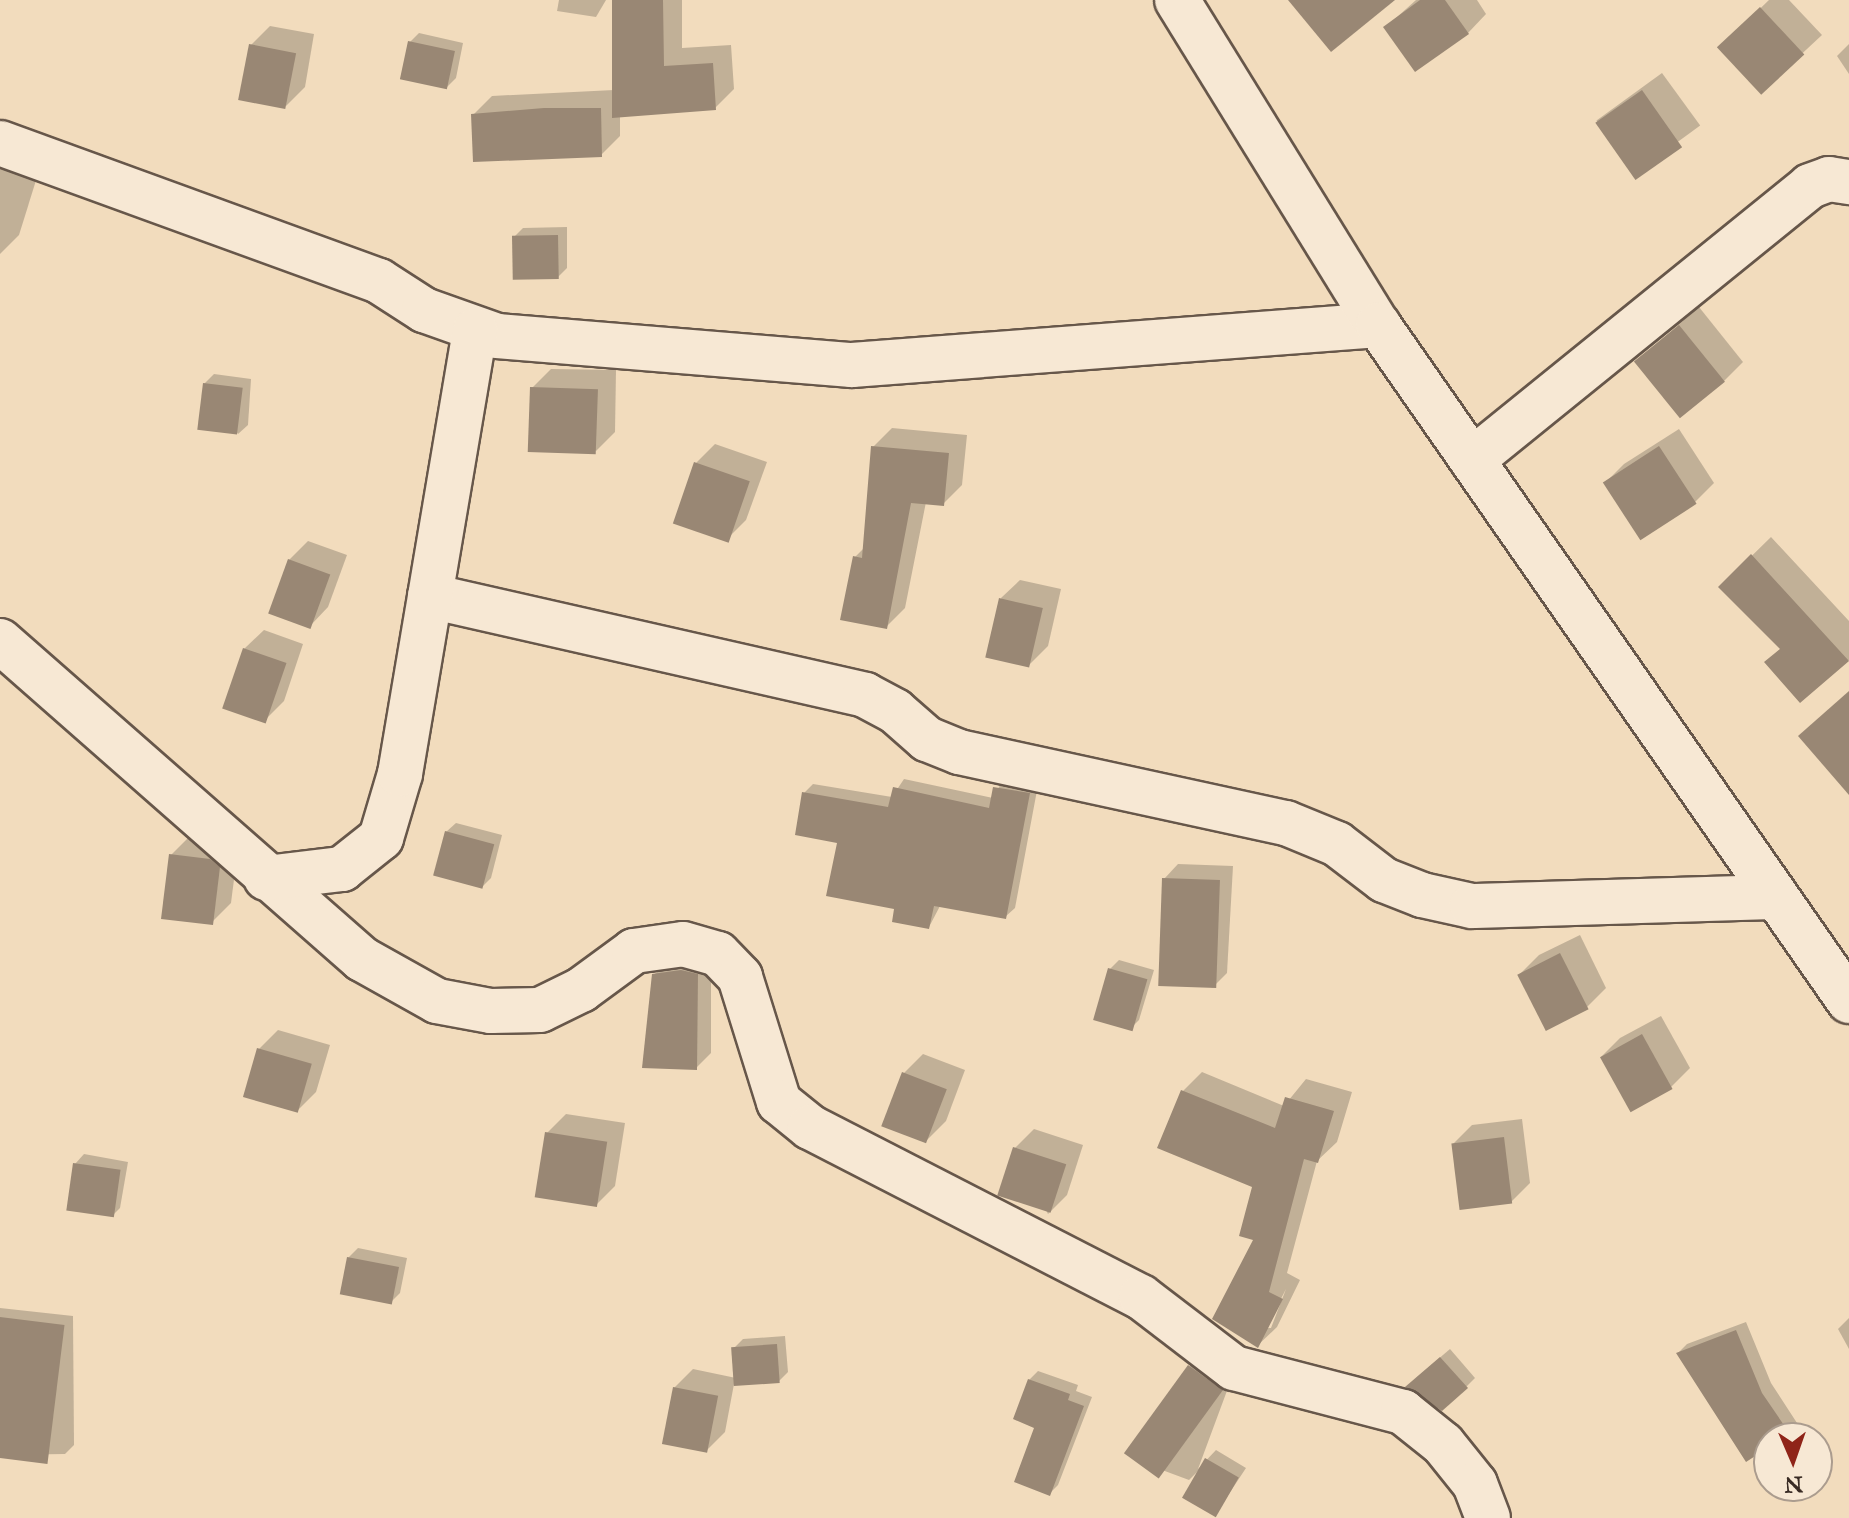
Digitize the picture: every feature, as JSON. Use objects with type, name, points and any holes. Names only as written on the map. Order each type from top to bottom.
[{"type":"street","points":[[1177,0],[1378,325],[1849,1001]]},
{"type":"street","points":[[0,143],[379,281],[424,310],[475,330],[852,365],[1378,325]]},
{"type":"street","points":[[1472,460],[1810,186],[1829,179],[1849,182]]},
{"type":"street","points":[[266,878],[342,869],[381,838],[400,774],[475,330]]},
{"type":"street","points":[[430,596],[865,695],[895,711],[927,739],[959,752],[1286,823],[1337,844],[1384,880],[1422,895],[1472,906],[1776,897]]},
{"type":"street","points":[[0,641],[266,878],[362,959],[437,1001],[491,1011],[540,1010],[581,990],[634,951],[683,944],[718,954],[740,977],[779,1102],[810,1127],[1141,1297],[1234,1368],[1403,1412],[1443,1444],[1475,1484],[1488,1518]]},
{"type":"building","points":[[612,0],[663,0],[664,66],[713,63],[716,110],[612,118]]},
{"type":"building","points":[[1288,0],[1395,0],[1331,52]]},
{"type":"building","points":[[1420,0],[1445,0],[1469,34],[1415,72],[1383,27]]},
{"type":"building","points":[[1760,7],[1804,55],[1761,95],[1717,47]]},
{"type":"building","points":[[408,41],[455,51],[447,89],[400,79]]},
{"type":"building","points":[[249,44],[296,53],[285,109],[238,100]]},
{"type":"building","points":[[1642,90],[1682,147],[1635,180],[1595,123]]},
{"type":"building","points":[[544,108],[601,108],[602,157],[473,162],[471,114]]},
{"type":"building","points":[[558,235],[559,279],[513,280],[512,236]]},
{"type":"building","points":[[1679,325],[1725,382],[1680,418],[1634,362]]},
{"type":"building","points":[[203,383],[243,388],[237,435],[197,430]]},
{"type":"building","points":[[530,387],[598,389],[596,454],[528,452]]},
{"type":"building","points":[[871,446],[949,453],[944,506],[911,503],[887,629],[840,620],[853,556],[862,558]]},
{"type":"building","points":[[1659,446],[1697,504],[1640,540],[1603,482]]},
{"type":"building","points":[[694,462],[750,481],[729,543],[673,523]]},
{"type":"building","points":[[1751,554],[1849,661],[1800,703],[1764,662],[1780,649],[1718,587]]},
{"type":"building","points":[[288,559],[330,574],[310,629],[268,614]]},
{"type":"building","points":[[999,598],[1043,608],[1029,668],[985,657]]},
{"type":"building","points":[[243,648],[286,663],[266,723],[222,709]]},
{"type":"building","points":[[1849,691],[1849,795],[1798,736]]},
{"type":"building","points":[[893,787],[989,808],[993,787],[1030,793],[1006,919],[934,906],[929,929],[892,922],[894,909],[826,896],[837,843],[795,835],[802,792],[888,807]]},
{"type":"building","points":[[445,831],[494,844],[482,889],[433,875]]},
{"type":"building","points":[[169,854],[210,859],[220,867],[213,925],[161,919]]},
{"type":"building","points":[[1162,878],[1220,880],[1216,988],[1158,986]]},
{"type":"building","points":[[1560,953],[1589,1009],[1546,1031],[1517,975]]},
{"type":"building","points":[[1108,968],[1147,979],[1133,1031],[1093,1020]]},
{"type":"building","points":[[681,970],[698,974],[697,1070],[642,1068],[652,974]]},
{"type":"building","points":[[1642,1034],[1673,1089],[1631,1112],[1600,1057]]},
{"type":"building","points":[[257,1048],[312,1064],[298,1113],[243,1097]]},
{"type":"building","points":[[902,1072],[947,1089],[926,1143],[881,1126]]},
{"type":"building","points":[[1181,1090],[1275,1128],[1285,1097],[1334,1111],[1318,1163],[1304,1159],[1269,1292],[1283,1299],[1258,1348],[1212,1319],[1253,1240],[1239,1236],[1252,1187],[1157,1148]]},
{"type":"building","points":[[545,1132],[607,1142],[597,1207],[535,1197]]},
{"type":"building","points":[[1504,1137],[1512,1204],[1460,1210],[1451,1143]]},
{"type":"building","points":[[1013,1147],[1066,1164],[1050,1213],[997,1196]]},
{"type":"building","points":[[73,1163],[121,1170],[114,1217],[66,1211]]},
{"type":"building","points":[[347,1257],[399,1267],[392,1304],[340,1294]]},
{"type":"building","points":[[0,1317],[65,1325],[47,1464],[0,1458]]},
{"type":"building","points":[[1736,1330],[1762,1393],[1782,1422],[1753,1422],[1753,1457],[1746,1462],[1676,1353]]},
{"type":"building","points":[[777,1344],[780,1383],[734,1386],[731,1347]]},
{"type":"building","points":[[1440,1357],[1468,1388],[1442,1411],[1405,1387]]},
{"type":"building","points":[[1188,1365],[1223,1390],[1159,1478],[1124,1453]]},
{"type":"building","points":[[1028,1379],[1070,1394],[1068,1400],[1084,1406],[1050,1496],[1014,1482],[1034,1428],[1013,1419]]},
{"type":"building","points":[[673,1387],[718,1396],[707,1453],[662,1444]]},
{"type":"building","points":[[1205,1458],[1239,1478],[1216,1517],[1182,1498]]}]
